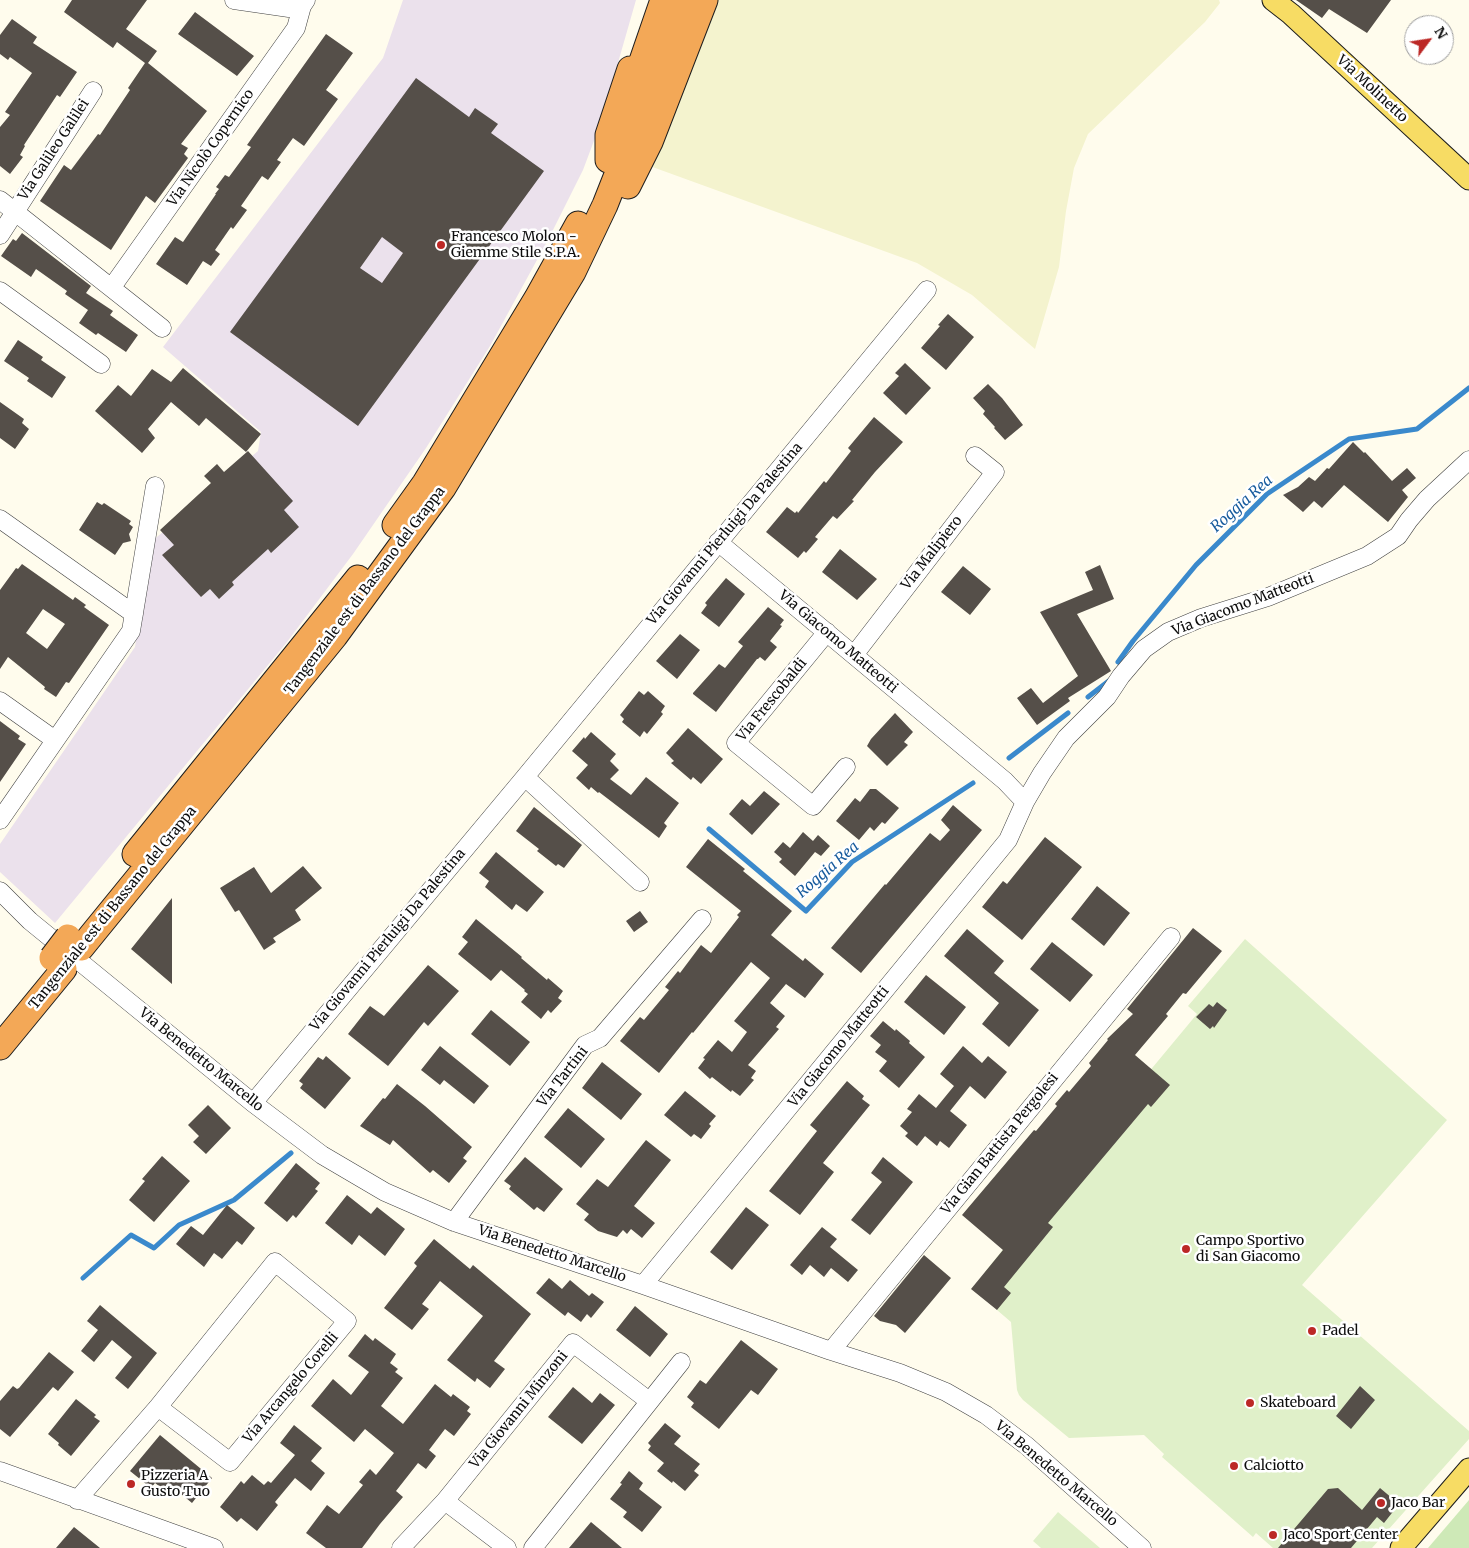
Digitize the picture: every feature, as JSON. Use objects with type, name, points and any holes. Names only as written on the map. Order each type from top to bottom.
[{"type":"highway","points":[[608,160],[608,135],[652,0]]},
{"type":"highway","name":"Tangenziale est di Bassano del Grappa","points":[[0,1047],[58,963],[362,574],[425,483],[537,298],[591,199],[608,160],[663,0]]},
{"type":"highway","name":"Tangenziale est di Bassano del Grappa","points":[[75,942],[335,636],[443,488],[573,272],[605,205],[682,0]]},
{"type":"highway","points":[[573,272],[609,224],[650,142],[705,0]]},
{"type":"highway","name":"Tangenziale est di Bassano del Grappa","points":[[0,1021],[58,963]]},
{"type":"main road","name":"Via Molinetto","points":[[1273,0],[1469,179]]},
{"type":"main road","points":[[1401,1548],[1469,1469]]},
{"type":"street","points":[[234,0],[289,8],[304,3]]},
{"type":"street","name":"Via Nicolò Copernico","points":[[112,288],[296,28],[304,3]]},
{"type":"street","name":"Via Galileo Galilei","points":[[0,235],[93,91]]},
{"type":"street","points":[[0,200],[162,328]]},
{"type":"street","name":"Via Giovanni Pierluigi Da Palestina","points":[[253,1103],[525,778],[927,290]]},
{"type":"street","points":[[0,291],[101,364]]},
{"type":"street","name":"Via Malipiero","points":[[854,655],[995,472],[975,456]]},
{"type":"street","name":"Via Giacomo Matteotti","points":[[643,1285],[1008,840],[1025,802],[1066,738],[1108,697],[1121,676],[1144,649],[1168,632],[1201,618],[1268,597],[1367,556],[1398,536],[1427,499],[1469,460]]},
{"type":"street","points":[[1,818],[132,631],[155,486]]},
{"type":"street","points":[[0,519],[134,614]]},
{"type":"street","name":"Via Giacomo Matteotti","points":[[718,542],[1005,781],[1025,802]]},
{"type":"street","name":"Via Frescobaldi","points":[[827,632],[736,743],[813,806],[846,767]]},
{"type":"street","points":[[0,701],[55,740]]},
{"type":"street","points":[[525,778],[640,882]]},
{"type":"street","name":"Via Benedetto Marcello","points":[[0,891],[30,920],[253,1103],[322,1156],[385,1192],[454,1222],[924,1382],[986,1415],[1027,1446],[1142,1548]]},
{"type":"street","name":"Via Tartini","points":[[454,1222],[586,1045],[600,1038],[702,918]]},
{"type":"street","name":"Via Gian Battista Pergolesi","points":[[831,1351],[1171,937]]},
{"type":"street","name":"Via Arcangelo Corelli","points":[[77,1500],[158,1407],[275,1262],[347,1321],[230,1462],[158,1407]]},
{"type":"street","name":"Via Giovanni Minzoni","points":[[401,1548],[445,1500],[573,1343],[650,1402]]},
{"type":"street","points":[[533,1548],[681,1362]]},
{"type":"street","points":[[0,1471],[214,1548]]},
{"type":"street","points":[[445,1500],[507,1548]]},
{"type":"shaded area","points":[[403,0],[636,0],[601,122],[583,170],[549,238],[490,346],[426,448],[353,554],[287,642],[55,923],[0,872],[0,844],[135,647],[151,542],[258,451],[261,432],[163,347],[383,58]]},
{"type":"green space","points":[[714,0],[1219,0],[1220,3],[1205,22],[1088,134],[1074,168],[1059,267],[1035,349],[972,295],[917,263],[647,165]]},
{"type":"green space","points":[[1245,939],[1447,1120],[1302,1285],[1469,1431],[1469,1439],[1372,1548],[1273,1548],[1256,1533],[1253,1537],[1162,1457],[1164,1454],[1144,1435],[1069,1438],[1019,1395],[1011,1322],[997,1310],[985,1272],[1197,1014],[1188,1006]]},
{"type":"green space","points":[[1469,1500],[1469,1548],[1428,1548]]},
{"type":"green space","points":[[1058,1512],[1100,1548],[1041,1548],[1033,1541]]},
{"type":"building","points":[[72,0],[147,0],[126,29],[157,51],[148,63],[207,111],[181,144],[188,148],[184,154],[188,158],[155,203],[146,196],[111,250],[40,201],[64,165],[71,170],[98,134],[100,135],[130,90],[128,88],[145,63],[117,42],[113,48],[64,12]]},
{"type":"building","points":[[1296,0],[1391,0],[1367,33],[1329,9],[1322,18]]},
{"type":"building","points":[[195,12],[254,56],[237,76],[178,34]]},
{"type":"building","points":[[12,19],[37,37],[33,43],[77,72],[60,97],[57,95],[24,145],[20,155],[23,157],[10,174],[0,166],[0,127],[10,115],[5,112],[32,73],[10,57],[8,60],[0,54],[0,35]]},
{"type":"building","points":[[326,34],[353,53],[326,90],[338,99],[304,146],[293,138],[277,160],[281,162],[268,180],[262,176],[241,206],[247,210],[233,229],[231,227],[215,250],[220,254],[211,266],[203,261],[187,285],[156,264],[175,237],[183,242],[219,189],[216,187],[225,175],[229,177],[251,147],[247,145]]},
{"type":"building","name":"Francesco Molon - Giemme Stile S.P.A.","points":[[416,78],[469,117],[475,108],[498,124],[491,133],[544,171],[358,426],[230,332]],"holes":[[[382,237],[403,253],[382,283],[360,268]]]},
{"type":"building","points":[[22,233],[91,286],[86,293],[113,311],[110,315],[138,335],[126,352],[79,323],[88,310],[65,294],[67,291],[36,269],[31,277],[1,256],[13,239],[16,241]]},
{"type":"building","points":[[948,314],[974,337],[946,370],[921,348]]},
{"type":"building","points":[[18,340],[43,357],[41,360],[66,377],[52,398],[27,381],[29,378],[4,361]]},
{"type":"building","points":[[905,363],[931,388],[906,415],[883,393],[899,376],[895,373]]},
{"type":"building","points":[[183,368],[261,434],[246,452],[206,418],[199,426],[171,402],[148,429],[155,438],[142,453],[95,411],[118,385],[131,396],[152,369],[171,382]]},
{"type":"building","points":[[988,384],[1002,398],[1023,425],[1005,440],[983,414],[985,411],[973,398]]},
{"type":"building","points":[[0,402],[24,419],[22,423],[29,429],[15,449],[0,438]]},
{"type":"building","points":[[874,417],[903,442],[875,472],[852,500],[854,501],[837,519],[833,516],[815,537],[818,539],[806,553],[804,551],[798,558],[766,532],[787,507],[798,513],[824,481],[826,483],[851,451],[848,448]]},
{"type":"building","points":[[1353,442],[1392,481],[1407,468],[1416,478],[1402,490],[1408,497],[1388,522],[1344,485],[1322,508],[1314,501],[1303,512],[1283,495],[1298,487],[1309,477],[1315,481],[1327,468],[1329,469]]},
{"type":"building","points":[[248,451],[293,501],[284,510],[299,527],[271,553],[268,549],[232,582],[234,585],[219,599],[210,589],[201,597],[162,555],[174,545],[160,530],[211,483],[204,476],[217,464],[224,472]]},
{"type":"building","points":[[97,502],[102,505],[104,503],[131,521],[129,524],[133,527],[129,534],[131,541],[123,543],[115,555],[79,530]]},
{"type":"building","points":[[840,549],[877,579],[857,600],[822,572]]},
{"type":"building","points":[[22,564],[73,600],[75,597],[86,605],[84,607],[109,625],[69,683],[66,682],[56,697],[44,689],[45,687],[8,657],[0,669],[0,590],[16,568],[18,569]],"holes":[[[43,609],[65,624],[47,649],[26,633]]]},
{"type":"building","points":[[1100,565],[1114,599],[1077,614],[1111,671],[1068,698],[1070,701],[1037,725],[1017,698],[1031,688],[1043,703],[1078,676],[1040,612],[1093,590],[1085,572]]},
{"type":"building","points":[[963,566],[991,589],[970,615],[941,592]]},
{"type":"building","points":[[726,578],[745,594],[719,627],[701,613],[707,605],[705,603]]},
{"type":"building","points":[[768,607],[784,620],[780,625],[782,626],[770,641],[777,647],[765,661],[760,657],[757,659],[716,712],[693,693],[719,664],[725,668],[743,646],[738,642]]},
{"type":"building","points":[[680,634],[700,650],[677,679],[656,661]]},
{"type":"building","points":[[639,691],[644,695],[648,691],[665,706],[661,712],[663,714],[647,734],[644,731],[640,737],[622,722],[624,719],[620,715]]},
{"type":"building","points":[[895,713],[913,732],[904,742],[908,745],[887,766],[867,746]]},
{"type":"building","points":[[0,721],[20,736],[18,739],[26,744],[0,782]]},
{"type":"building","points":[[688,728],[723,759],[701,784],[693,777],[691,780],[671,763],[674,761],[666,753]]},
{"type":"building","points":[[591,732],[616,754],[610,761],[619,770],[610,779],[631,795],[646,777],[679,803],[664,823],[667,826],[659,838],[599,792],[591,787],[589,790],[576,778],[588,765],[572,751]]},
{"type":"building","points":[[870,789],[876,789],[899,808],[885,824],[882,822],[874,831],[870,827],[859,840],[836,821],[855,798],[860,802]]},
{"type":"building","points":[[764,791],[780,804],[752,835],[729,814],[742,799],[750,806]]},
{"type":"building","points":[[953,805],[982,830],[861,973],[831,948],[930,833],[940,841],[950,830],[941,820]]},
{"type":"building","points":[[534,807],[582,845],[564,868],[558,864],[556,866],[537,851],[539,849],[516,831]]},
{"type":"building","points":[[803,832],[813,841],[818,835],[830,846],[821,856],[815,852],[795,876],[779,862],[782,859],[774,852],[783,842],[790,848]]},
{"type":"building","points":[[1045,837],[1082,867],[1022,940],[982,907],[1003,881],[1007,884]]},
{"type":"building","points":[[708,839],[745,869],[743,871],[792,911],[771,935],[803,961],[805,958],[824,974],[805,998],[786,984],[770,1003],[785,1016],[776,1027],[779,1029],[748,1065],[756,1071],[751,1078],[754,1080],[740,1096],[732,1090],[731,1092],[712,1077],[710,1079],[698,1068],[705,1059],[703,1058],[718,1040],[732,1052],[747,1032],[734,1021],[770,978],[751,962],[659,1073],[620,1041],[640,1017],[644,1020],[669,990],[665,987],[678,971],[680,973],[701,945],[711,953],[739,917],[737,915],[741,911],[686,867]]},
{"type":"building","points":[[496,852],[544,892],[527,912],[516,904],[512,910],[485,887],[489,881],[479,873]]},
{"type":"building","points":[[303,866],[322,888],[295,910],[301,920],[273,938],[276,942],[264,950],[239,910],[235,912],[220,888],[254,867],[271,893]]},
{"type":"building","points":[[1097,886],[1130,913],[1104,946],[1071,919]]},
{"type":"building","points":[[172,898],[172,984],[131,949]]},
{"type":"building","points":[[640,911],[648,922],[634,932],[626,921]]},
{"type":"building","points":[[476,919],[547,980],[548,978],[563,991],[558,998],[562,1001],[551,1013],[548,1010],[541,1019],[521,1002],[528,994],[525,990],[501,970],[491,981],[458,954],[468,942],[462,937]]},
{"type":"building","points":[[1193,928],[1222,951],[1186,994],[1183,993],[1166,1014],[1168,1016],[1135,1055],[1170,1085],[1151,1107],[1148,1104],[1048,1223],[1053,1227],[1004,1287],[1011,1293],[997,1310],[971,1289],[1003,1250],[962,1215],[1034,1130],[1036,1131],[1057,1106],[1055,1104],[1067,1090],[1069,1092],[1091,1066],[1089,1063],[1107,1039],[1133,1014],[1127,1009]]},
{"type":"building","points":[[967,929],[1004,961],[994,973],[1039,1010],[1009,1047],[982,1024],[999,1003],[944,956]]},
{"type":"building","points":[[1052,942],[1093,975],[1070,1002],[1030,969]]},
{"type":"building","points":[[428,965],[459,991],[428,1026],[424,1022],[388,1066],[348,1034],[370,1006],[384,1016]]},
{"type":"building","points":[[926,975],[966,1007],[944,1035],[904,1002]]},
{"type":"building","points":[[1217,1002],[1227,1010],[1214,1028],[1213,1026],[1210,1029],[1196,1017],[1209,1004],[1213,1007]]},
{"type":"building","points":[[491,1010],[530,1042],[510,1066],[471,1034]]},
{"type":"building","points":[[883,1021],[910,1041],[909,1043],[925,1057],[899,1088],[879,1071],[887,1061],[875,1052],[881,1045],[870,1036]]},
{"type":"building","points":[[440,1046],[489,1086],[474,1104],[444,1080],[440,1085],[421,1070]]},
{"type":"building","points":[[963,1046],[982,1063],[988,1056],[1007,1072],[985,1099],[970,1086],[950,1111],[967,1125],[949,1148],[940,1141],[937,1146],[925,1136],[917,1146],[905,1136],[908,1133],[900,1126],[912,1112],[907,1109],[919,1094],[936,1108],[954,1086],[940,1074]]},
{"type":"building","points":[[326,1056],[351,1078],[325,1109],[300,1088],[303,1084],[299,1081],[318,1057],[323,1060]]},
{"type":"building","points":[[602,1062],[642,1094],[621,1120],[582,1088]]},
{"type":"building","points":[[847,1081],[864,1096],[862,1099],[870,1105],[823,1163],[834,1172],[800,1215],[769,1191],[817,1131],[810,1125]]},
{"type":"building","points":[[397,1084],[472,1147],[463,1158],[467,1161],[449,1183],[433,1170],[430,1173],[393,1140],[390,1145],[360,1126]]},
{"type":"building","points":[[685,1091],[716,1116],[701,1139],[694,1134],[691,1137],[664,1115]]},
{"type":"building","points":[[208,1105],[231,1128],[206,1154],[193,1142],[199,1136],[188,1125]]},
{"type":"building","points":[[568,1108],[605,1139],[581,1168],[544,1137]]},
{"type":"building","points":[[646,1140],[671,1160],[634,1206],[655,1223],[642,1238],[631,1229],[627,1234],[623,1230],[617,1237],[598,1231],[584,1220],[589,1214],[576,1204],[597,1179],[608,1187]]},
{"type":"building","points":[[162,1156],[190,1181],[154,1222],[129,1200],[145,1181],[142,1179]]},
{"type":"building","points":[[525,1157],[563,1189],[544,1212],[537,1207],[534,1210],[509,1189],[511,1186],[504,1181]]},
{"type":"building","points":[[883,1157],[913,1182],[870,1235],[851,1220],[882,1182],[871,1173]]},
{"type":"building","points":[[296,1163],[320,1183],[315,1189],[318,1191],[296,1218],[293,1215],[287,1222],[264,1203]]},
{"type":"building","points":[[347,1195],[371,1214],[377,1207],[405,1229],[385,1256],[359,1235],[352,1245],[325,1223]]},
{"type":"building","points":[[227,1205],[255,1228],[242,1245],[237,1241],[222,1259],[214,1253],[204,1267],[176,1244],[191,1226],[203,1235]]},
{"type":"building","points":[[746,1207],[769,1225],[732,1270],[710,1252]]},
{"type":"building","points":[[822,1227],[837,1239],[830,1247],[858,1270],[848,1282],[831,1268],[824,1277],[810,1265],[802,1275],[790,1265]]},
{"type":"building","points":[[434,1239],[470,1269],[473,1265],[531,1314],[494,1361],[505,1369],[490,1388],[477,1378],[475,1382],[447,1360],[483,1316],[440,1281],[422,1304],[429,1309],[412,1330],[384,1308],[417,1266],[414,1263]]},
{"type":"building","points":[[924,1255],[951,1278],[905,1333],[896,1325],[880,1321],[874,1316]]},
{"type":"building","points":[[549,1278],[562,1289],[570,1280],[589,1296],[592,1293],[604,1302],[591,1318],[587,1314],[581,1322],[568,1312],[565,1316],[536,1293]]},
{"type":"building","points":[[100,1305],[157,1353],[128,1389],[115,1378],[132,1357],[112,1340],[94,1362],[81,1351],[98,1330],[87,1321]]},
{"type":"building","points":[[635,1306],[668,1334],[650,1357],[616,1330]]},
{"type":"building","points":[[365,1334],[373,1341],[375,1338],[396,1354],[390,1363],[398,1369],[395,1372],[403,1378],[381,1406],[403,1424],[435,1384],[451,1397],[453,1394],[470,1407],[467,1411],[471,1414],[454,1436],[445,1429],[429,1450],[436,1456],[426,1469],[418,1463],[396,1491],[403,1497],[362,1548],[326,1548],[306,1533],[327,1505],[339,1514],[363,1485],[359,1482],[370,1469],[376,1475],[394,1453],[365,1429],[354,1442],[311,1406],[333,1379],[351,1395],[369,1372],[348,1356]]},
{"type":"building","points":[[741,1340],[778,1369],[758,1395],[751,1390],[719,1429],[691,1407],[694,1403],[687,1397],[700,1380],[706,1384]]},
{"type":"building","points":[[49,1352],[74,1372],[58,1391],[53,1387],[10,1437],[0,1429],[0,1401],[13,1386],[17,1389],[19,1388]]},
{"type":"building","points":[[1360,1386],[1375,1400],[1351,1429],[1336,1416]]},
{"type":"building","points":[[573,1387],[592,1403],[600,1393],[615,1405],[582,1444],[548,1417]]},
{"type":"building","points":[[76,1399],[96,1415],[94,1417],[100,1421],[71,1456],[48,1434]]},
{"type":"building","points":[[665,1423],[681,1436],[674,1444],[700,1464],[694,1471],[699,1475],[685,1491],[657,1471],[664,1463],[648,1450],[651,1446],[648,1443]]},
{"type":"building","points":[[294,1425],[322,1448],[311,1461],[325,1473],[311,1491],[295,1478],[275,1502],[278,1505],[257,1531],[241,1518],[237,1522],[220,1507],[241,1481],[244,1484],[252,1475],[264,1485],[268,1481],[271,1483],[295,1455],[280,1443]]},
{"type":"building","points":[[160,1435],[212,1478],[192,1503],[168,1483],[163,1489],[155,1483],[151,1488],[130,1471]]},
{"type":"building","points":[[629,1471],[643,1483],[639,1489],[662,1507],[642,1532],[623,1517],[627,1512],[610,1499],[622,1484],[620,1483]]},
{"type":"building","points":[[1338,1488],[1362,1510],[1380,1488],[1399,1504],[1384,1523],[1377,1517],[1351,1548],[1278,1548],[1328,1489]]},
{"type":"building","points":[[591,1522],[603,1532],[622,1548],[569,1548]]},
{"type":"building","points":[[74,1527],[100,1548],[56,1548]]},
{"type":"waterway","name":"Roggia Rea","points":[[1118,662],[1196,565],[1267,494],[1349,439],[1417,429],[1469,388]]},
{"type":"waterway","name":"Roggia Rea","points":[[1088,697],[1110,680]]},
{"type":"waterway","name":"Roggia Rea","points":[[1009,758],[1068,713]]},
{"type":"waterway","name":"Roggia Rea","points":[[709,829],[806,911],[852,862],[973,783]]},
{"type":"waterway","name":"Roggia Rea","points":[[83,1278],[131,1235],[154,1248],[179,1225],[234,1200],[291,1153]]},
{"type":"place","name":"Francesco Molon - Giemme Stile S.P.A.","points":[[441,245]]},
{"type":"place","name":"Campo Sportivo di San Giacomo","points":[[1186,1249]]},
{"type":"place","name":"Padel","points":[[1312,1331]]},
{"type":"place","name":"Skateboard","points":[[1250,1403]]},
{"type":"place","name":"Calciotto","points":[[1234,1466]]},
{"type":"place","name":"Pizzeria A Gusto Tuo","points":[[131,1484]]},
{"type":"place","name":"Jaco Bar","points":[[1381,1503]]},
{"type":"place","name":"Jaco Sport Center","points":[[1273,1535]]}]
